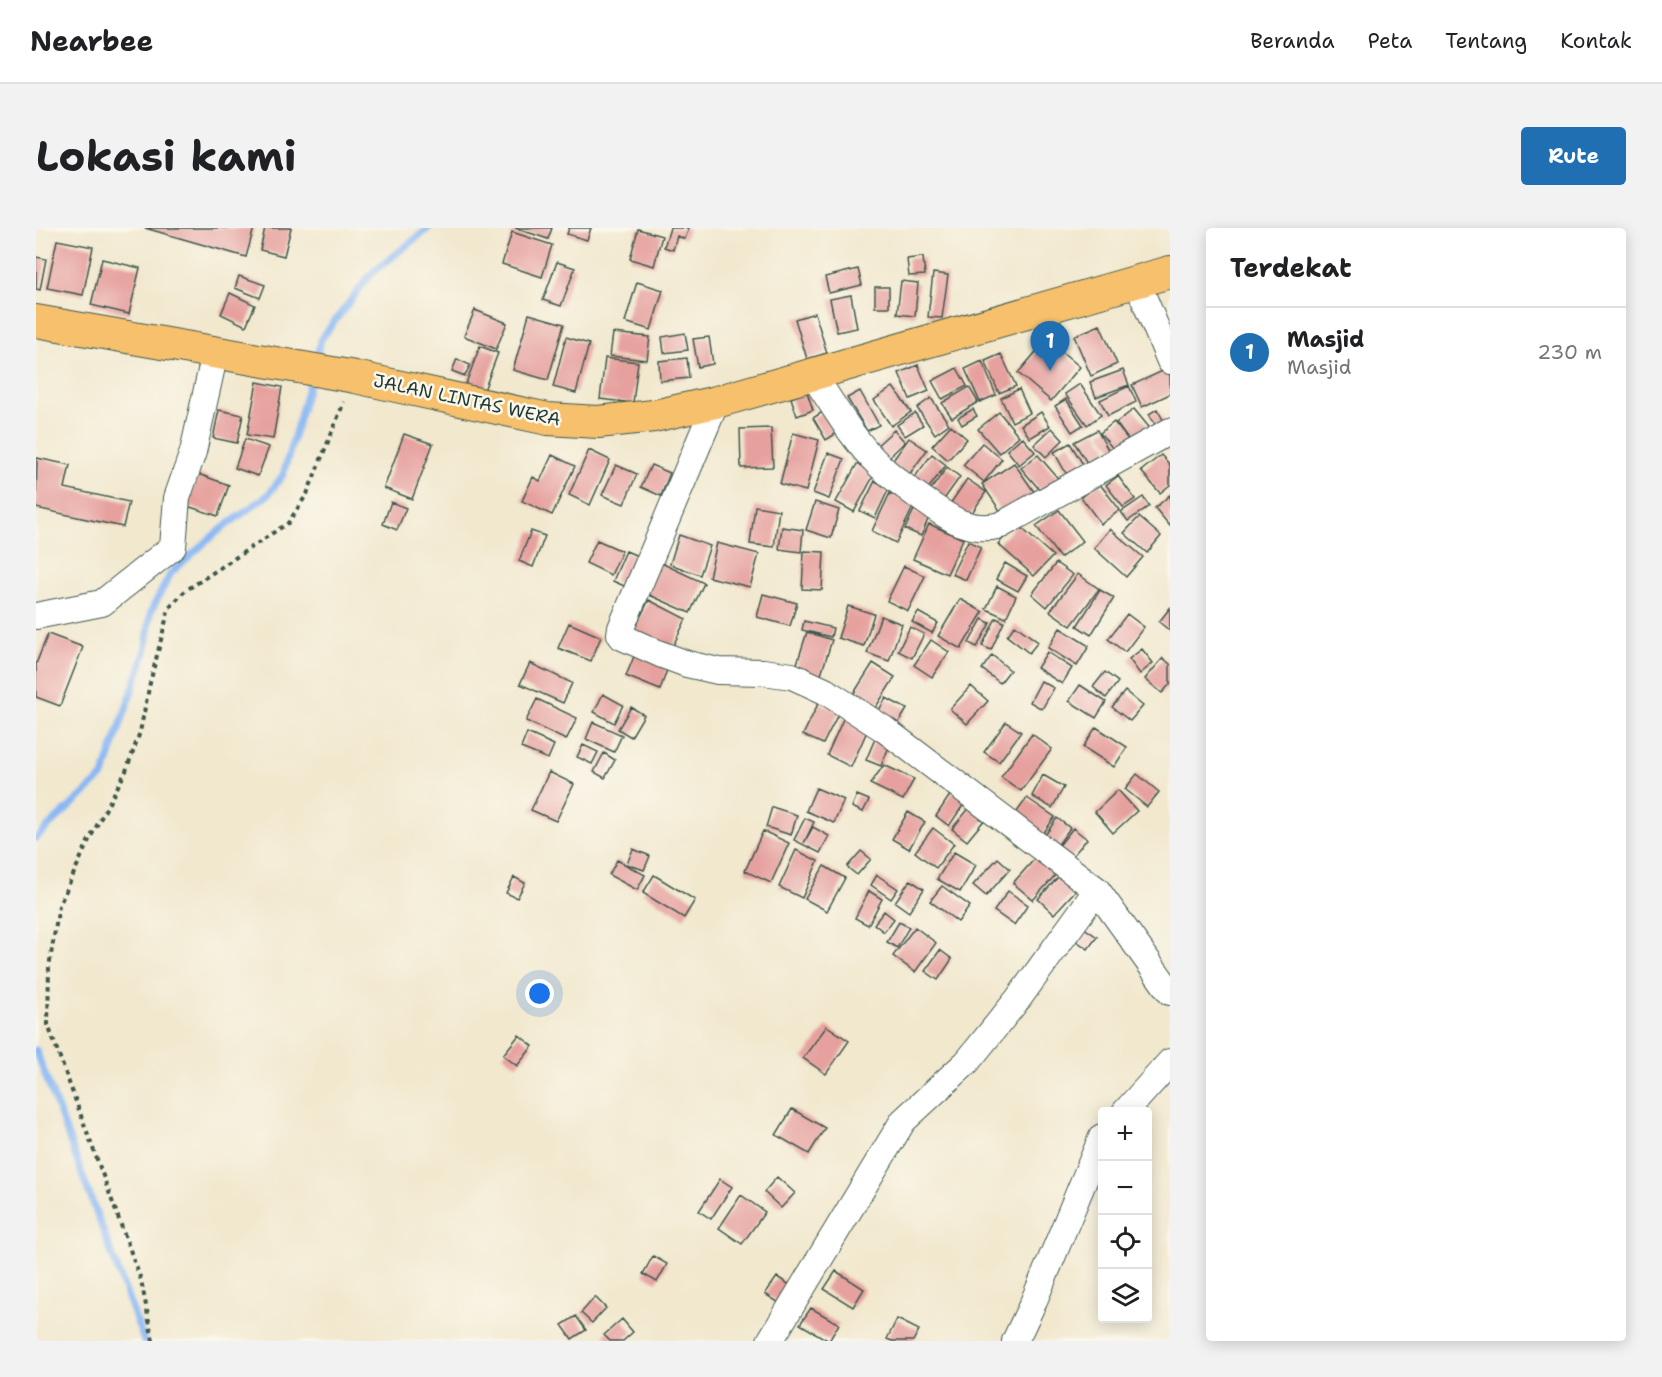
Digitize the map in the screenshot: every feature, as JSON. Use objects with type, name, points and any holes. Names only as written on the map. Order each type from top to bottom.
[{"type":"main road","name":"JALAN LINTAS WERA","points":[[36,321],[349,376],[548,419],[598,422],[654,416],[716,402],[1170,272]]},
{"type":"street","points":[[1137,282],[1170,361]]},
{"type":"street","points":[[36,616],[102,603],[173,547],[177,498],[193,452],[215,353]]},
{"type":"street","points":[[813,375],[856,438],[878,465],[959,522],[988,529],[1002,525],[1170,431]]},
{"type":"street","points":[[716,402],[621,628],[622,637],[687,664],[718,671],[763,672],[809,682],[884,729],[1097,890],[1169,987]]},
{"type":"street","points":[[770,1341],[903,1121],[967,1062],[1018,999],[1097,890]]},
{"type":"street","points":[[1130,1107],[1170,1062]]},
{"type":"street","points":[[1015,1341],[1098,1147]]},
{"type":"path","points":[[153,1341],[141,1280],[48,1025],[49,967],[59,906],[88,842],[126,771],[140,732],[169,608],[184,591],[288,523],[307,494],[349,376]]},
{"type":"building","points":[[145,228],[254,228],[246,257]]},
{"type":"building","points":[[265,228],[291,228],[284,256],[260,250]]},
{"type":"building","points":[[515,228],[552,228],[548,239]]},
{"type":"building","points":[[569,228],[591,228],[587,240],[567,234]]},
{"type":"building","points":[[670,228],[689,228],[685,239],[677,236],[673,250],[664,247]]},
{"type":"building","points":[[638,229],[662,236],[654,266],[630,259]]},
{"type":"building","points":[[512,232],[552,245],[542,277],[502,264]]},
{"type":"building","points":[[57,240],[93,247],[83,295],[47,288]]},
{"type":"building","points":[[36,257],[46,259],[40,290],[36,289]]},
{"type":"building","points":[[923,257],[925,275],[909,276],[907,259]]},
{"type":"building","points":[[102,259],[140,268],[129,314],[91,305]]},
{"type":"building","points":[[557,262],[575,268],[561,306],[543,300]]},
{"type":"building","points":[[858,269],[862,285],[829,293],[825,277]]},
{"type":"building","points":[[933,273],[948,275],[942,318],[928,317]]},
{"type":"building","points":[[239,276],[265,285],[260,298],[235,288]]},
{"type":"building","points":[[901,281],[918,283],[915,316],[897,314]]},
{"type":"building","points":[[637,282],[663,290],[651,330],[625,322]]},
{"type":"building","points":[[875,287],[889,287],[889,307],[875,307]]},
{"type":"building","points":[[230,293],[255,305],[246,326],[221,314]]},
{"type":"building","points":[[851,295],[857,328],[837,332],[830,299]]},
{"type":"building","points":[[475,310],[507,323],[496,349],[464,336]]},
{"type":"building","points":[[815,313],[827,353],[807,359],[795,319]]},
{"type":"building","points":[[529,314],[564,324],[548,380],[513,370]]},
{"type":"building","points":[[1100,325],[1117,364],[1091,376],[1074,336]]},
{"type":"building","points":[[613,333],[650,337],[647,360],[610,356]]},
{"type":"building","points":[[685,333],[688,350],[664,353],[662,337]]},
{"type":"building","points":[[566,337],[589,344],[576,393],[553,387]]},
{"type":"building","points":[[709,337],[713,364],[698,367],[693,339]]},
{"type":"building","points":[[1047,339],[1080,367],[1051,401],[1018,373]]},
{"type":"building","points":[[480,346],[498,353],[483,393],[465,386]]},
{"type":"building","points":[[1001,354],[1016,386],[999,393],[985,361]]},
{"type":"building","points":[[605,358],[638,362],[633,403],[600,399]]},
{"type":"building","points":[[687,358],[689,378],[660,381],[659,361]]},
{"type":"building","points":[[457,359],[470,365],[465,376],[452,371]]},
{"type":"building","points":[[982,361],[996,395],[980,402],[965,369]]},
{"type":"building","points":[[918,365],[929,391],[910,399],[899,373]]},
{"type":"building","points":[[957,368],[967,386],[942,399],[932,381]]},
{"type":"building","points":[[1167,369],[1170,376],[1170,394],[1142,407],[1132,385]]},
{"type":"building","points":[[1123,370],[1129,385],[1096,397],[1090,382]]},
{"type":"building","points":[[257,382],[282,387],[273,439],[247,435]]},
{"type":"building","points":[[1080,384],[1101,415],[1087,425],[1065,394]]},
{"type":"building","points":[[1129,386],[1136,402],[1108,416],[1100,400]]},
{"type":"building","points":[[893,387],[911,412],[891,426],[874,400]]},
{"type":"building","points":[[969,387],[978,402],[952,418],[942,403]]},
{"type":"building","points":[[1019,389],[1030,413],[1012,422],[1001,398]]},
{"type":"building","points":[[860,391],[879,425],[867,431],[847,398]]},
{"type":"building","points":[[807,392],[813,410],[797,416],[791,398]]},
{"type":"building","points":[[931,398],[949,424],[935,434],[917,408]]},
{"type":"building","points":[[1066,399],[1083,425],[1072,432],[1055,406]]},
{"type":"building","points":[[973,409],[977,416],[962,425],[958,418]]},
{"type":"building","points":[[1134,409],[1153,432],[1119,456],[1100,433],[1114,422],[1130,442],[1116,423]]},
{"type":"building","points":[[1157,409],[1166,425],[1158,429],[1149,414]]},
{"type":"building","points":[[219,410],[243,415],[237,443],[213,438]]},
{"type":"building","points":[[824,411],[837,433],[826,440],[813,418]]},
{"type":"building","points":[[999,412],[1019,436],[999,453],[978,429]]},
{"type":"building","points":[[1041,412],[1050,426],[1030,438],[1021,425]]},
{"type":"building","points":[[915,413],[923,425],[905,436],[897,425]]},
{"type":"building","points":[[951,425],[967,439],[948,460],[932,446]]},
{"type":"building","points":[[771,428],[773,467],[741,468],[740,429]]},
{"type":"building","points":[[1052,428],[1063,440],[1046,457],[1034,445]]},
{"type":"building","points":[[894,430],[905,442],[885,461],[874,448]]},
{"type":"building","points":[[1097,430],[1113,459],[1092,471],[1074,442]]},
{"type":"building","points":[[793,433],[819,440],[806,491],[780,484]]},
{"type":"building","points":[[404,434],[433,444],[412,499],[384,488]]},
{"type":"building","points":[[1022,437],[1035,452],[1019,465],[1007,450]]},
{"type":"building","points":[[909,438],[927,450],[906,479],[888,467]]},
{"type":"building","points":[[245,439],[269,447],[258,476],[235,468]]},
{"type":"building","points":[[982,443],[1002,459],[984,482],[963,465]]},
{"type":"building","points":[[1070,443],[1087,471],[1070,480],[1054,452]]},
{"type":"building","points":[[589,450],[610,460],[590,505],[569,495]]},
{"type":"building","points":[[828,453],[844,459],[829,499],[813,493]]},
{"type":"building","points":[[932,454],[946,465],[925,493],[911,482]]},
{"type":"building","points":[[552,455],[575,466],[552,515],[522,501],[533,477],[540,481]]},
{"type":"building","points":[[1038,455],[1062,483],[1045,496],[1021,468]]},
{"type":"building","points":[[1161,455],[1170,465],[1170,485],[1160,493],[1141,471]]},
{"type":"building","points":[[37,458],[70,465],[65,488],[129,502],[123,527],[36,508]]},
{"type":"building","points":[[1014,463],[1037,496],[1005,518],[982,484]]},
{"type":"building","points":[[857,464],[875,473],[854,512],[836,502]]},
{"type":"building","points":[[616,465],[637,474],[624,504],[602,495]]},
{"type":"building","points":[[651,465],[670,473],[661,496],[641,487]]},
{"type":"building","points":[[947,467],[960,477],[940,505],[927,495]]},
{"type":"building","points":[[198,474],[229,485],[218,516],[187,506]]},
{"type":"building","points":[[1118,476],[1135,499],[1123,507],[1106,485]]},
{"type":"building","points":[[967,479],[986,492],[967,520],[948,507]]},
{"type":"building","points":[[875,481],[889,488],[875,518],[860,511]]},
{"type":"building","points":[[1099,483],[1120,510],[1101,524],[1081,497]]},
{"type":"building","points":[[890,493],[914,505],[896,543],[872,531]]},
{"type":"building","points":[[1170,495],[1170,526],[1155,508]]},
{"type":"building","points":[[1143,497],[1149,506],[1128,521],[1121,512]]},
{"type":"building","points":[[391,502],[406,508],[397,530],[383,524]]},
{"type":"building","points":[[815,502],[839,510],[831,538],[806,530]]},
{"type":"building","points":[[755,506],[779,510],[774,547],[750,544]]},
{"type":"building","points":[[914,510],[929,517],[921,536],[905,529]]},
{"type":"building","points":[[1059,510],[1083,541],[1060,558],[1036,526]]},
{"type":"building","points":[[1139,517],[1161,536],[1147,553],[1124,533]]},
{"type":"building","points":[[929,524],[963,539],[947,574],[913,559]]},
{"type":"building","points":[[1017,524],[1053,556],[1034,576],[998,544]]},
{"type":"building","points":[[782,527],[803,530],[801,552],[779,549]]},
{"type":"building","points":[[1110,529],[1143,557],[1126,577],[1094,548]]},
{"type":"building","points":[[531,531],[545,536],[533,567],[519,561]]},
{"type":"building","points":[[679,535],[710,546],[700,575],[670,564]]},
{"type":"building","points":[[597,540],[622,551],[611,575],[586,563]]},
{"type":"building","points":[[968,541],[981,547],[966,580],[952,574]]},
{"type":"building","points":[[717,543],[759,554],[750,587],[709,577]]},
{"type":"building","points":[[626,551],[645,559],[631,589],[613,581]]},
{"type":"building","points":[[804,551],[824,552],[822,590],[802,589]]},
{"type":"building","points":[[659,562],[704,583],[690,613],[645,593]]},
{"type":"building","points":[[1005,563],[1027,576],[1018,591],[996,579]]},
{"type":"building","points":[[1056,563],[1073,575],[1047,607],[1032,594]]},
{"type":"building","points":[[904,566],[925,576],[908,611],[887,601]]},
{"type":"building","points":[[1078,574],[1099,589],[1071,626],[1050,611]]},
{"type":"building","points":[[997,586],[1016,596],[1006,618],[986,609]]},
{"type":"building","points":[[1100,590],[1114,598],[1091,635],[1077,626]]},
{"type":"building","points":[[763,594],[797,603],[790,626],[757,617]]},
{"type":"building","points":[[960,599],[983,612],[961,649],[938,636]]},
{"type":"building","points":[[649,600],[686,619],[669,654],[631,635]]},
{"type":"building","points":[[848,606],[874,614],[864,646],[838,638]]},
{"type":"building","points":[[1170,608],[1170,631],[1159,622]]},
{"type":"building","points":[[918,612],[938,623],[932,633],[912,622]]},
{"type":"building","points":[[1127,614],[1144,627],[1125,652],[1108,639]]},
{"type":"building","points":[[881,616],[902,624],[889,661],[867,653]]},
{"type":"building","points":[[996,618],[1004,622],[991,650],[982,646]]},
{"type":"building","points":[[982,619],[990,623],[977,647],[969,643]]},
{"type":"building","points":[[804,621],[833,628],[831,637],[802,630]]},
{"type":"building","points":[[569,623],[601,637],[591,661],[558,648]]},
{"type":"building","points":[[1015,625],[1038,642],[1029,653],[1007,636]]},
{"type":"building","points":[[910,627],[924,634],[912,658],[898,651]]},
{"type":"building","points":[[1060,628],[1089,646],[1077,666],[1048,648]]},
{"type":"building","points":[[807,632],[832,640],[819,681],[794,673]]},
{"type":"building","points":[[48,634],[83,647],[60,706],[36,697],[36,664]]},
{"type":"building","points":[[931,640],[949,652],[932,677],[914,665]]},
{"type":"building","points":[[1142,649],[1153,663],[1140,674],[1129,659]]},
{"type":"building","points":[[1047,652],[1072,668],[1062,684],[1037,668]]},
{"type":"building","points":[[635,654],[668,667],[660,690],[626,676]]},
{"type":"building","points":[[992,655],[1010,670],[1000,683],[982,669]]},
{"type":"building","points":[[1163,658],[1170,664],[1170,684],[1162,693],[1145,679]]},
{"type":"building","points":[[530,663],[572,683],[563,703],[520,684]]},
{"type":"building","points":[[873,663],[895,677],[874,710],[852,696]]},
{"type":"building","points":[[1105,672],[1118,682],[1106,698],[1093,687]]},
{"type":"building","points":[[1041,681],[1054,688],[1042,709],[1030,702]]},
{"type":"building","points":[[1080,685],[1106,702],[1096,718],[1069,701]]},
{"type":"building","points":[[971,686],[988,701],[967,724],[950,709]]},
{"type":"building","points":[[1125,691],[1143,706],[1130,721],[1112,707]]},
{"type":"building","points":[[603,694],[623,705],[614,723],[594,712]]},
{"type":"building","points":[[886,698],[907,709],[895,729],[875,717]]},
{"type":"building","points":[[537,699],[577,718],[566,740],[526,721]]},
{"type":"building","points":[[819,702],[839,712],[823,744],[803,735]]},
{"type":"building","points":[[631,707],[644,715],[631,737],[618,729]]},
{"type":"building","points":[[844,717],[868,729],[851,767],[827,755]]},
{"type":"building","points":[[593,722],[622,735],[614,752],[586,739]]},
{"type":"building","points":[[1006,722],[1021,732],[999,762],[984,752]]},
{"type":"building","points":[[1096,727],[1127,747],[1114,767],[1083,747]]},
{"type":"building","points":[[527,733],[554,745],[548,759],[521,748]]},
{"type":"building","points":[[877,734],[892,740],[881,766],[866,760]]},
{"type":"building","points":[[1032,734],[1052,749],[1021,791],[1001,777]]},
{"type":"building","points":[[583,745],[598,752],[592,764],[577,757]]},
{"type":"building","points":[[604,753],[615,760],[605,778],[594,772]]},
{"type":"building","points":[[884,765],[914,779],[903,800],[870,784]]},
{"type":"building","points":[[549,772],[574,784],[556,821],[531,810]]},
{"type":"building","points":[[1137,774],[1159,792],[1147,807],[1125,789]]},
{"type":"building","points":[[1043,775],[1064,787],[1052,808],[1032,796]]},
{"type":"building","points":[[816,788],[844,800],[834,823],[806,811]]},
{"type":"building","points":[[1118,790],[1137,811],[1113,833],[1095,812]]},
{"type":"building","points":[[952,792],[966,801],[949,826],[936,816]]},
{"type":"building","points":[[857,795],[869,800],[863,812],[852,807]]},
{"type":"building","points":[[1027,798],[1055,817],[1039,839],[1011,820]]},
{"type":"building","points":[[971,806],[986,818],[967,841],[952,829]]},
{"type":"building","points":[[772,807],[797,815],[791,835],[766,827]]},
{"type":"building","points":[[908,812],[925,822],[909,849],[892,839]]},
{"type":"building","points":[[805,818],[814,822],[804,843],[813,827],[829,836],[820,853],[794,840]]},
{"type":"building","points":[[1057,818],[1070,828],[1054,850],[1041,841]]},
{"type":"building","points":[[933,828],[954,844],[936,868],[915,852]]},
{"type":"building","points":[[1073,828],[1087,839],[1070,859],[1057,848]]},
{"type":"building","points":[[763,831],[789,843],[771,883],[745,871]]},
{"type":"building","points":[[633,849],[650,856],[644,870],[627,864]]},
{"type":"building","points":[[796,850],[818,861],[802,898],[779,887]]},
{"type":"building","points":[[861,851],[871,859],[857,875],[847,867]]},
{"type":"building","points":[[954,852],[976,865],[960,892],[937,879]]},
{"type":"building","points":[[1038,855],[1058,872],[1033,900],[1013,883]]},
{"type":"building","points":[[998,858],[1010,869],[986,896],[973,885]]},
{"type":"building","points":[[617,860],[645,875],[637,890],[609,875]]},
{"type":"building","points":[[824,866],[845,878],[827,911],[805,899]]},
{"type":"building","points":[[654,875],[695,900],[684,918],[643,893]]},
{"type":"building","points":[[877,875],[898,889],[891,899],[871,885]]},
{"type":"building","points":[[1060,875],[1076,890],[1054,914],[1038,899]]},
{"type":"building","points":[[514,877],[525,883],[517,898],[506,893]]},
{"type":"building","points":[[910,880],[924,889],[909,912],[895,902]]},
{"type":"building","points":[[942,886],[970,906],[958,922],[930,901]]},
{"type":"building","points":[[869,891],[882,899],[868,925],[855,918]]},
{"type":"building","points":[[1008,891],[1028,905],[1014,925],[994,911]]},
{"type":"building","points":[[884,911],[894,919],[884,932],[874,924]]},
{"type":"building","points":[[899,922],[909,927],[897,948],[887,942]]},
{"type":"building","points":[[1077,923],[1097,937],[1088,949],[1068,935]]},
{"type":"building","points":[[915,927],[936,943],[915,972],[893,956]]},
{"type":"building","points":[[940,950],[952,959],[938,980],[925,971]]},
{"type":"building","points":[[827,1026],[849,1041],[826,1074],[803,1058]]},
{"type":"building","points":[[519,1035],[533,1046],[517,1066],[503,1055]]},
{"type":"building","points":[[792,1109],[825,1128],[809,1154],[776,1135]]},
{"type":"building","points":[[777,1177],[795,1193],[781,1208],[764,1192]]},
{"type":"building","points":[[720,1179],[732,1187],[711,1219],[699,1211]]},
{"type":"building","points":[[741,1195],[765,1212],[742,1244],[719,1228]]},
{"type":"building","points":[[653,1256],[667,1264],[657,1282],[643,1274]]},
{"type":"building","points":[[836,1271],[864,1289],[853,1307],[824,1289]]},
{"type":"building","points":[[777,1277],[795,1288],[784,1306],[765,1294]]},
{"type":"building","points":[[595,1297],[606,1308],[592,1323],[581,1313]]},
{"type":"building","points":[[811,1308],[839,1324],[829,1341],[800,1324]]},
{"type":"building","points":[[576,1316],[586,1330],[572,1339],[562,1325]]},
{"type":"building","points":[[622,1319],[633,1332],[623,1341],[610,1341],[604,1335]]},
{"type":"building","points":[[897,1319],[919,1330],[913,1341],[887,1339]]},
{"type":"waterway","points":[[315,363],[321,339],[372,273],[429,228]]},
{"type":"waterway","points":[[36,838],[103,776],[145,653],[151,611],[171,573],[216,533],[268,495],[283,475],[311,377]]},
{"type":"waterway","points":[[36,1050],[144,1341]]},
{"type":"place","name":"Masjid","points":[[1050,371]]}]
